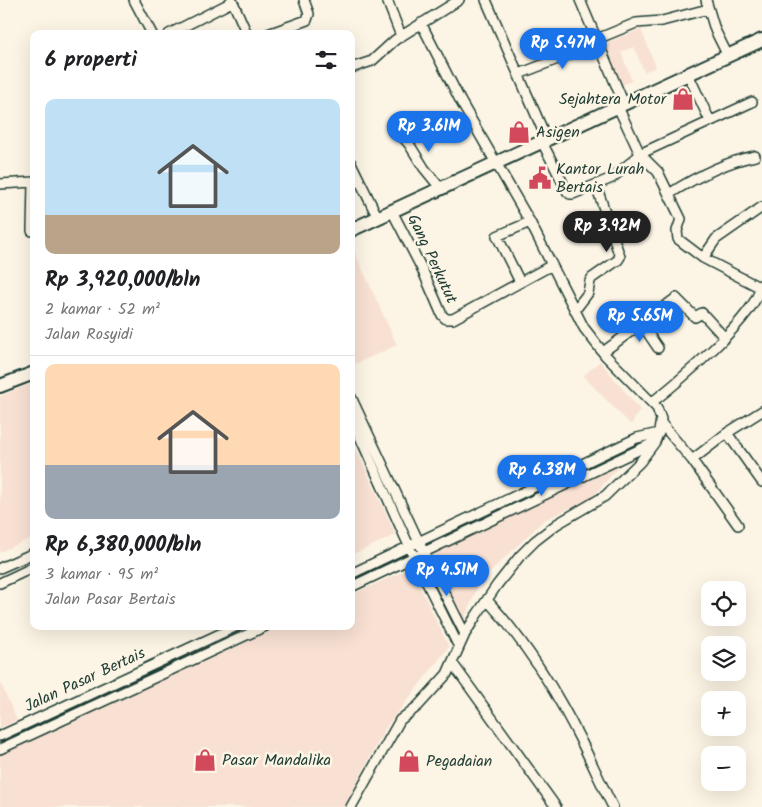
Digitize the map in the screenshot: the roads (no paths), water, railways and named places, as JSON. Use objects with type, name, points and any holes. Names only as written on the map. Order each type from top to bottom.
[{"type":"highway","points":[[355,228],[762,40]]},
{"type":"highway","points":[[0,386],[30,375]]},
{"type":"street","points":[[134,0],[150,30]]},
{"type":"street","points":[[177,30],[228,4],[232,0],[246,30]]},
{"type":"street","points":[[279,30],[308,20],[310,14],[304,0]]},
{"type":"street","points":[[386,0],[401,36]]},
{"type":"street","points":[[355,67],[372,61],[401,36],[459,0]]},
{"type":"street","points":[[486,0],[519,74],[544,141],[568,192],[573,194],[612,178],[640,154],[752,102]]},
{"type":"street","points":[[580,0],[598,41],[640,154],[654,167],[681,220],[678,239],[703,258],[760,286],[759,293],[747,315],[681,380],[652,402]]},
{"type":"street","points":[[519,74],[636,23],[662,21],[707,5],[715,30],[728,56]]},
{"type":"street","points":[[351,807],[400,720],[418,706],[442,680],[453,664],[465,634],[507,572],[528,547],[557,524],[605,496],[640,462],[655,442],[661,423],[660,413],[652,402],[591,338],[530,222],[461,102],[421,23]]},
{"type":"street","points":[[688,74],[710,121]]},
{"type":"street","points":[[401,135],[424,168],[442,189]]},
{"type":"street","points":[[669,194],[690,181],[726,164],[755,156]]},
{"type":"street","points":[[355,171],[378,218]]},
{"type":"street","points":[[0,184],[30,182]]},
{"type":"street","points":[[575,310],[588,291],[592,278],[620,257],[596,185]]},
{"type":"street","points":[[703,258],[716,239],[762,207]]},
{"type":"street","name":"Gang Perkutut","points":[[392,211],[445,318],[452,319],[552,265]]},
{"type":"street","points":[[520,282],[498,236],[530,222]]},
{"type":"street","points":[[603,352],[676,298],[694,317],[702,313],[725,338]]},
{"type":"street","points":[[641,323],[658,348]]},
{"type":"street","points":[[692,460],[727,433],[762,411]]},
{"type":"street","points":[[355,420],[465,634]]},
{"type":"street","points":[[355,420],[409,547],[459,647]]},
{"type":"street","points":[[661,423],[692,460],[738,525]]},
{"type":"street","points":[[355,572],[637,438],[658,433]]},
{"type":"street","points":[[727,433],[762,482]]},
{"type":"street","points":[[355,585],[655,442]]},
{"type":"street","points":[[497,505],[502,515]]},
{"type":"street","points":[[0,568],[30,555]]},
{"type":"street","points":[[0,582],[30,569]]},
{"type":"street","points":[[487,600],[516,634],[545,678],[580,738],[613,807]]},
{"type":"street","name":"Jalan Pasar Bertais","points":[[0,736],[228,630]]},
{"type":"street","points":[[0,749],[257,630]]},
{"type":"street","points":[[453,664],[556,807]]},
{"type":"place","name":"Sejahtera Motor","points":[[683,99]]},
{"type":"place","name":"Asigen","points":[[519,132]]},
{"type":"place","name":"Kantor Lurah Bertais","points":[[540,178]]},
{"type":"place","name":"Pasar Mandalika","points":[[205,760]]},
{"type":"place","name":"Pegadaian","points":[[409,761]]}]
